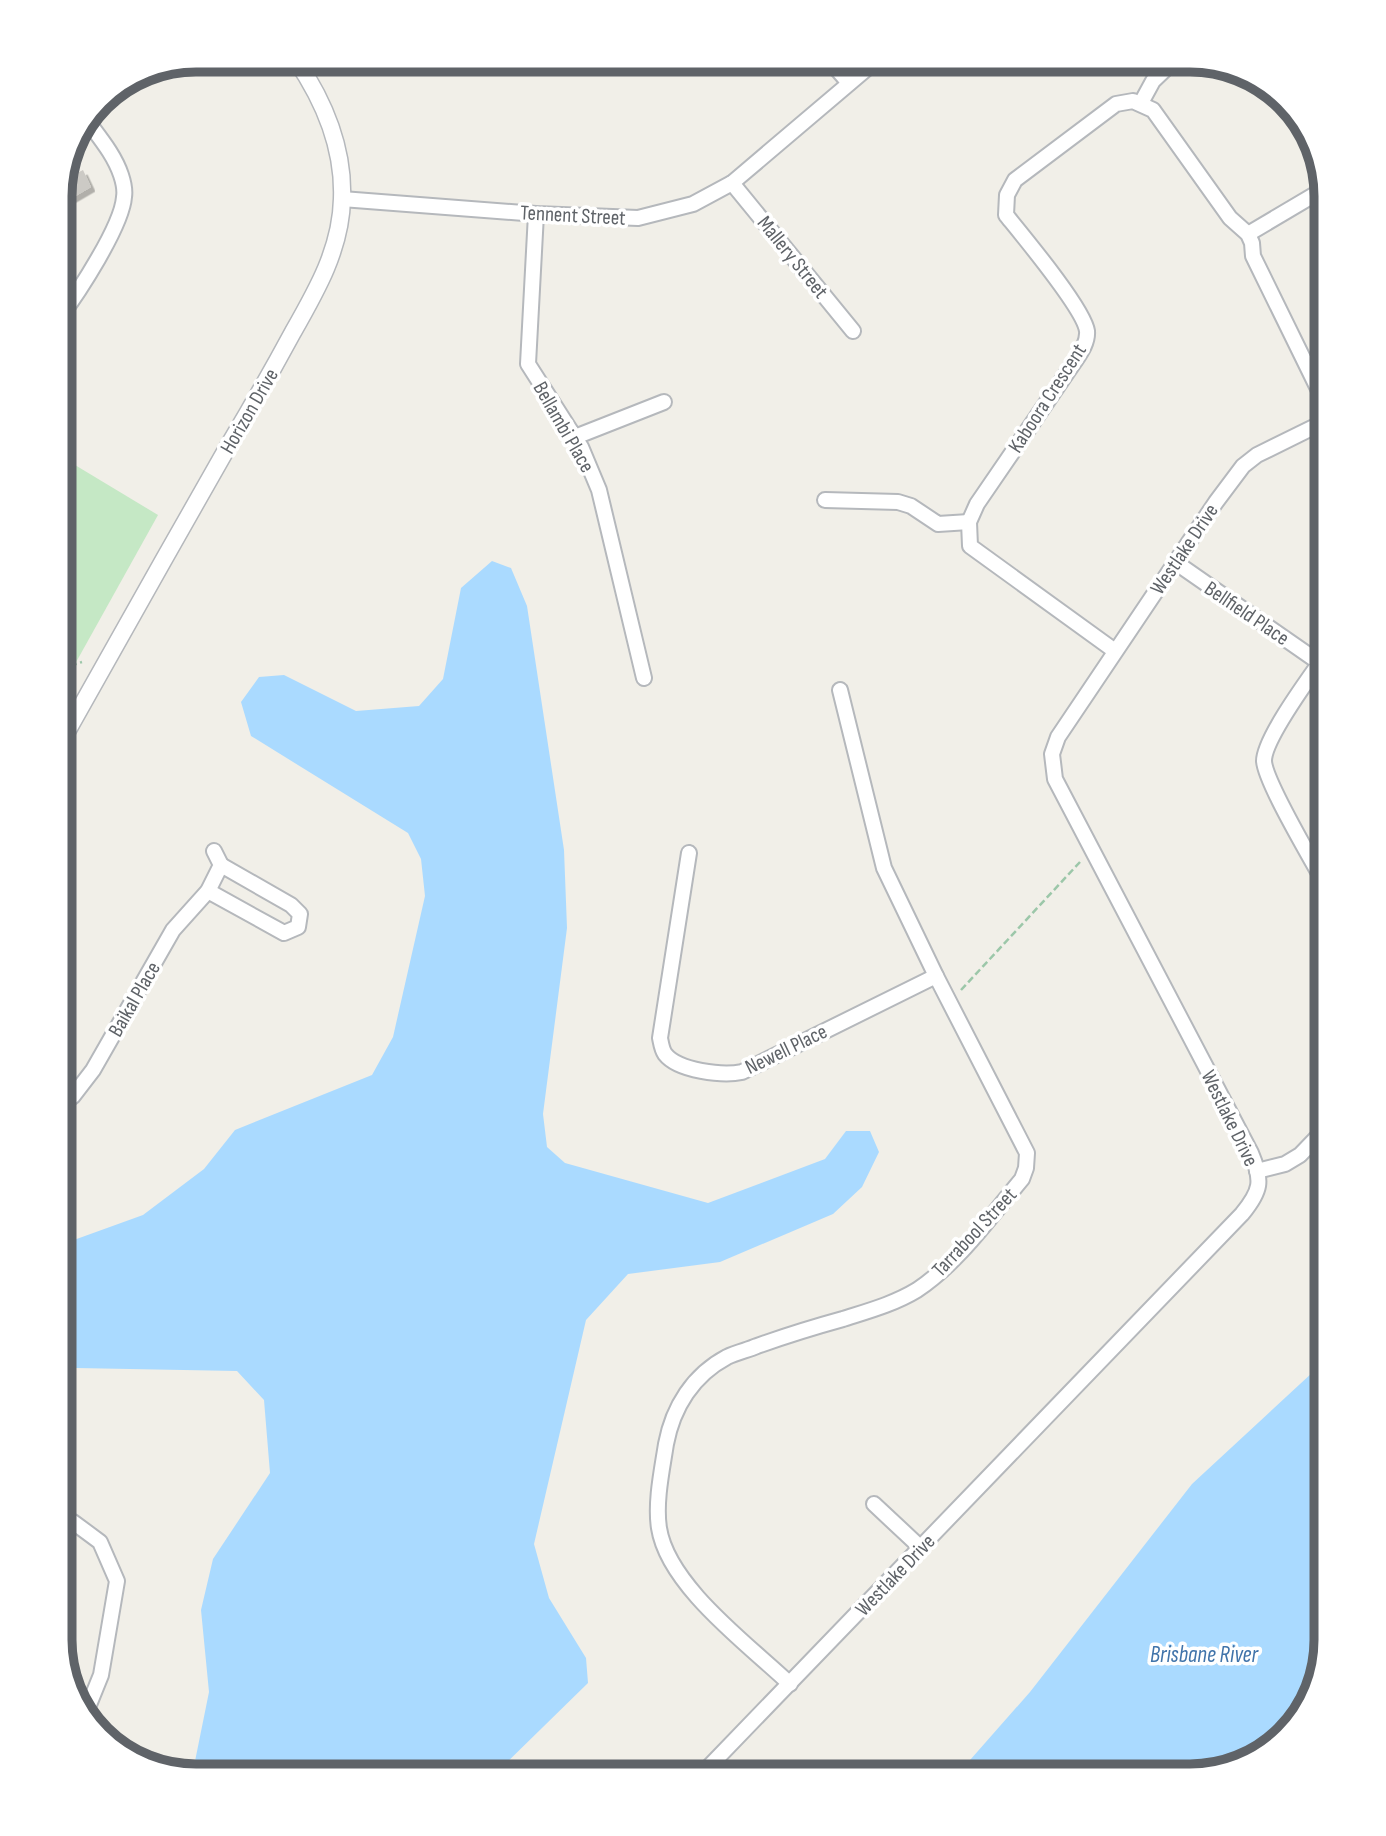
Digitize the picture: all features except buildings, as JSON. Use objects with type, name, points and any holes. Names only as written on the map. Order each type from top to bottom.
[{"type":"street","name":"Horizon Drive","points":[[72,723],[317,290],[334,247],[342,199],[340,168],[329,121],[304,72]]},
{"type":"street","points":[[839,72],[849,83]]},
{"type":"street","name":"Tennent Street","points":[[342,199],[536,214],[638,218],[693,204],[732,183],[862,72]]},
{"type":"street","points":[[1162,72],[1153,81],[1141,103],[1153,110],[1230,218],[1248,234],[1254,256],[1314,380]]},
{"type":"street","name":"Kaboora Crescent","points":[[969,522],[977,504],[1085,346],[1087,332],[1074,306],[1006,215],[1010,188],[1024,172],[1115,104],[1133,101],[1141,103]]},
{"type":"street","points":[[72,302],[118,222],[124,196],[121,176],[111,155],[92,128]]},
{"type":"street","name":"Mallery Street","points":[[732,183],[853,331]]},
{"type":"street","points":[[1248,234],[1314,195]]},
{"type":"street","name":"Bellambi Place","points":[[536,214],[528,364],[575,437],[599,490],[644,678]]},
{"type":"street","points":[[575,437],[664,402]]},
{"type":"street","name":"Westlake Drive","points":[[711,1764],[1242,1214],[1257,1194],[1260,1182],[1251,1153],[1055,779],[1052,754],[1058,737],[1115,651],[1243,466],[1257,455],[1314,428]]},
{"type":"street","points":[[825,500],[898,502],[911,506],[938,524],[969,522],[970,546],[1115,651]]},
{"type":"street","name":"Bellfield Place","points":[[1175,562],[1314,652]]},
{"type":"street","name":"Bellfield Place","points":[[1314,672],[1268,744],[1264,761],[1272,784],[1314,864]]},
{"type":"street","name":"Tarrabool Street","points":[[790,1684],[707,1606],[680,1576],[668,1555],[659,1526],[661,1485],[668,1432],[680,1400],[695,1382],[728,1356],[884,1306],[915,1291],[945,1267],[1022,1179],[1027,1153],[884,869],[840,690]]},
{"type":"street","points":[[208,891],[285,933],[298,927],[300,914],[291,905],[221,865],[214,851]]},
{"type":"street","name":"Newell Place","points":[[689,853],[660,1038],[664,1053],[678,1065],[727,1075],[741,1072],[936,976]]},
{"type":"street","name":"Baikal Place","points":[[72,1098],[93,1070],[173,930],[208,891],[221,865]]},
{"type":"street","points":[[1257,1171],[1285,1164],[1300,1155],[1314,1140]]},
{"type":"street","points":[[874,1503],[921,1548]]},
{"type":"street","points":[[72,1522],[100,1542],[117,1581],[101,1675],[90,1703]]},
{"type":"path","points":[[72,665],[82,662]]},
{"type":"path","points":[[949,1002],[1080,862]]},
{"type":"green space","points":[[72,465],[158,515],[72,669]]},
{"type":"water","points":[[492,561],[511,568],[527,606],[564,850],[567,928],[543,1114],[547,1147],[565,1163],[708,1203],[825,1159],[846,1131],[870,1131],[879,1152],[862,1187],[833,1214],[720,1262],[628,1274],[586,1320],[534,1544],[549,1598],[586,1658],[588,1683],[505,1764],[194,1764],[209,1692],[201,1610],[213,1559],[270,1473],[264,1400],[237,1371],[72,1367],[72,1241],[143,1215],[204,1169],[235,1130],[372,1075],[393,1037],[425,896],[421,859],[408,833],[251,736],[241,702],[259,677],[284,675],[356,711],[419,706],[443,679],[461,588]]},
{"type":"water","name":"Brisbane River","points":[[1314,1371],[1313,1656],[1305,1688],[1289,1716],[1272,1733],[1245,1751],[1230,1758],[1206,1763],[967,1764],[1030,1692],[1192,1484]]}]
